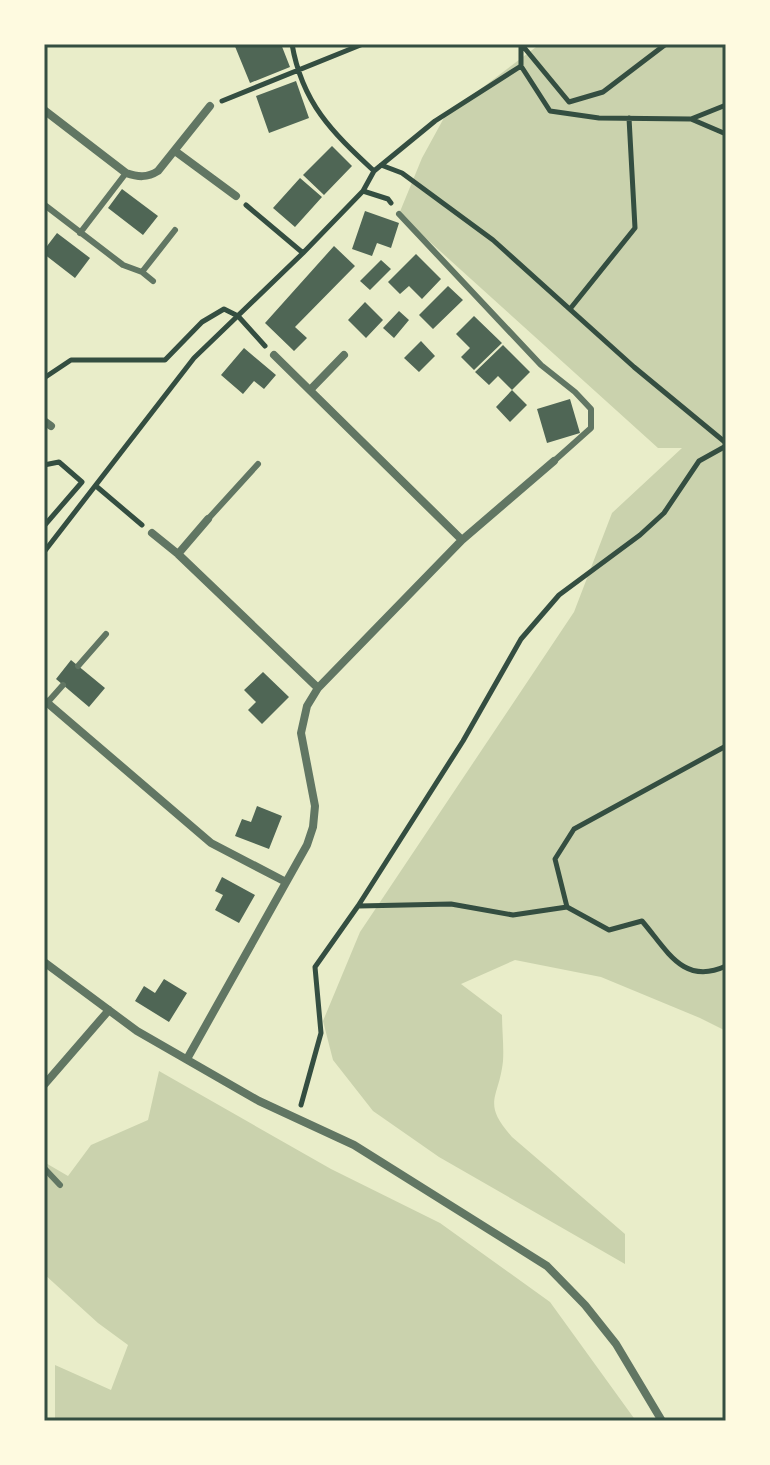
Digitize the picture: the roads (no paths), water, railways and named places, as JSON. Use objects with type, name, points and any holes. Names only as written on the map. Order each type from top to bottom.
[{"type":"street","points":[[44,110],[126,173],[141,177],[151,176],[210,106]]},
{"type":"street","points":[[175,151],[236,196]]},
{"type":"street","points":[[274,355],[462,540]]},
{"type":"street","points":[[310,390],[344,355]]},
{"type":"street","points":[[187,1059],[284,881],[307,845],[315,806],[301,733],[307,706],[318,688],[462,540],[554,461]]},
{"type":"street","points":[[178,554],[208,519]]},
{"type":"street","points":[[152,533],[318,688]]},
{"type":"street","points":[[46,701],[211,843],[284,881]]},
{"type":"street","points":[[44,962],[137,1031],[259,1101],[354,1145],[547,1266],[585,1305],[616,1344],[662,1421]]},
{"type":"street","points":[[44,1085],[109,1010]]},
{"type":"lane","points":[[80,233],[126,173]]},
{"type":"lane","points":[[46,206],[123,265],[142,272],[153,281]]},
{"type":"lane","points":[[399,214],[541,365],[591,409],[591,428],[554,461]]},
{"type":"lane","points":[[142,272],[175,230]]},
{"type":"lane","points":[[208,519],[258,464]]},
{"type":"lane","points":[[78,666],[106,634]]},
{"type":"lane","points":[[46,701],[63,685]]},
{"type":"lane","points":[[44,1168],[60,1185]]}]
